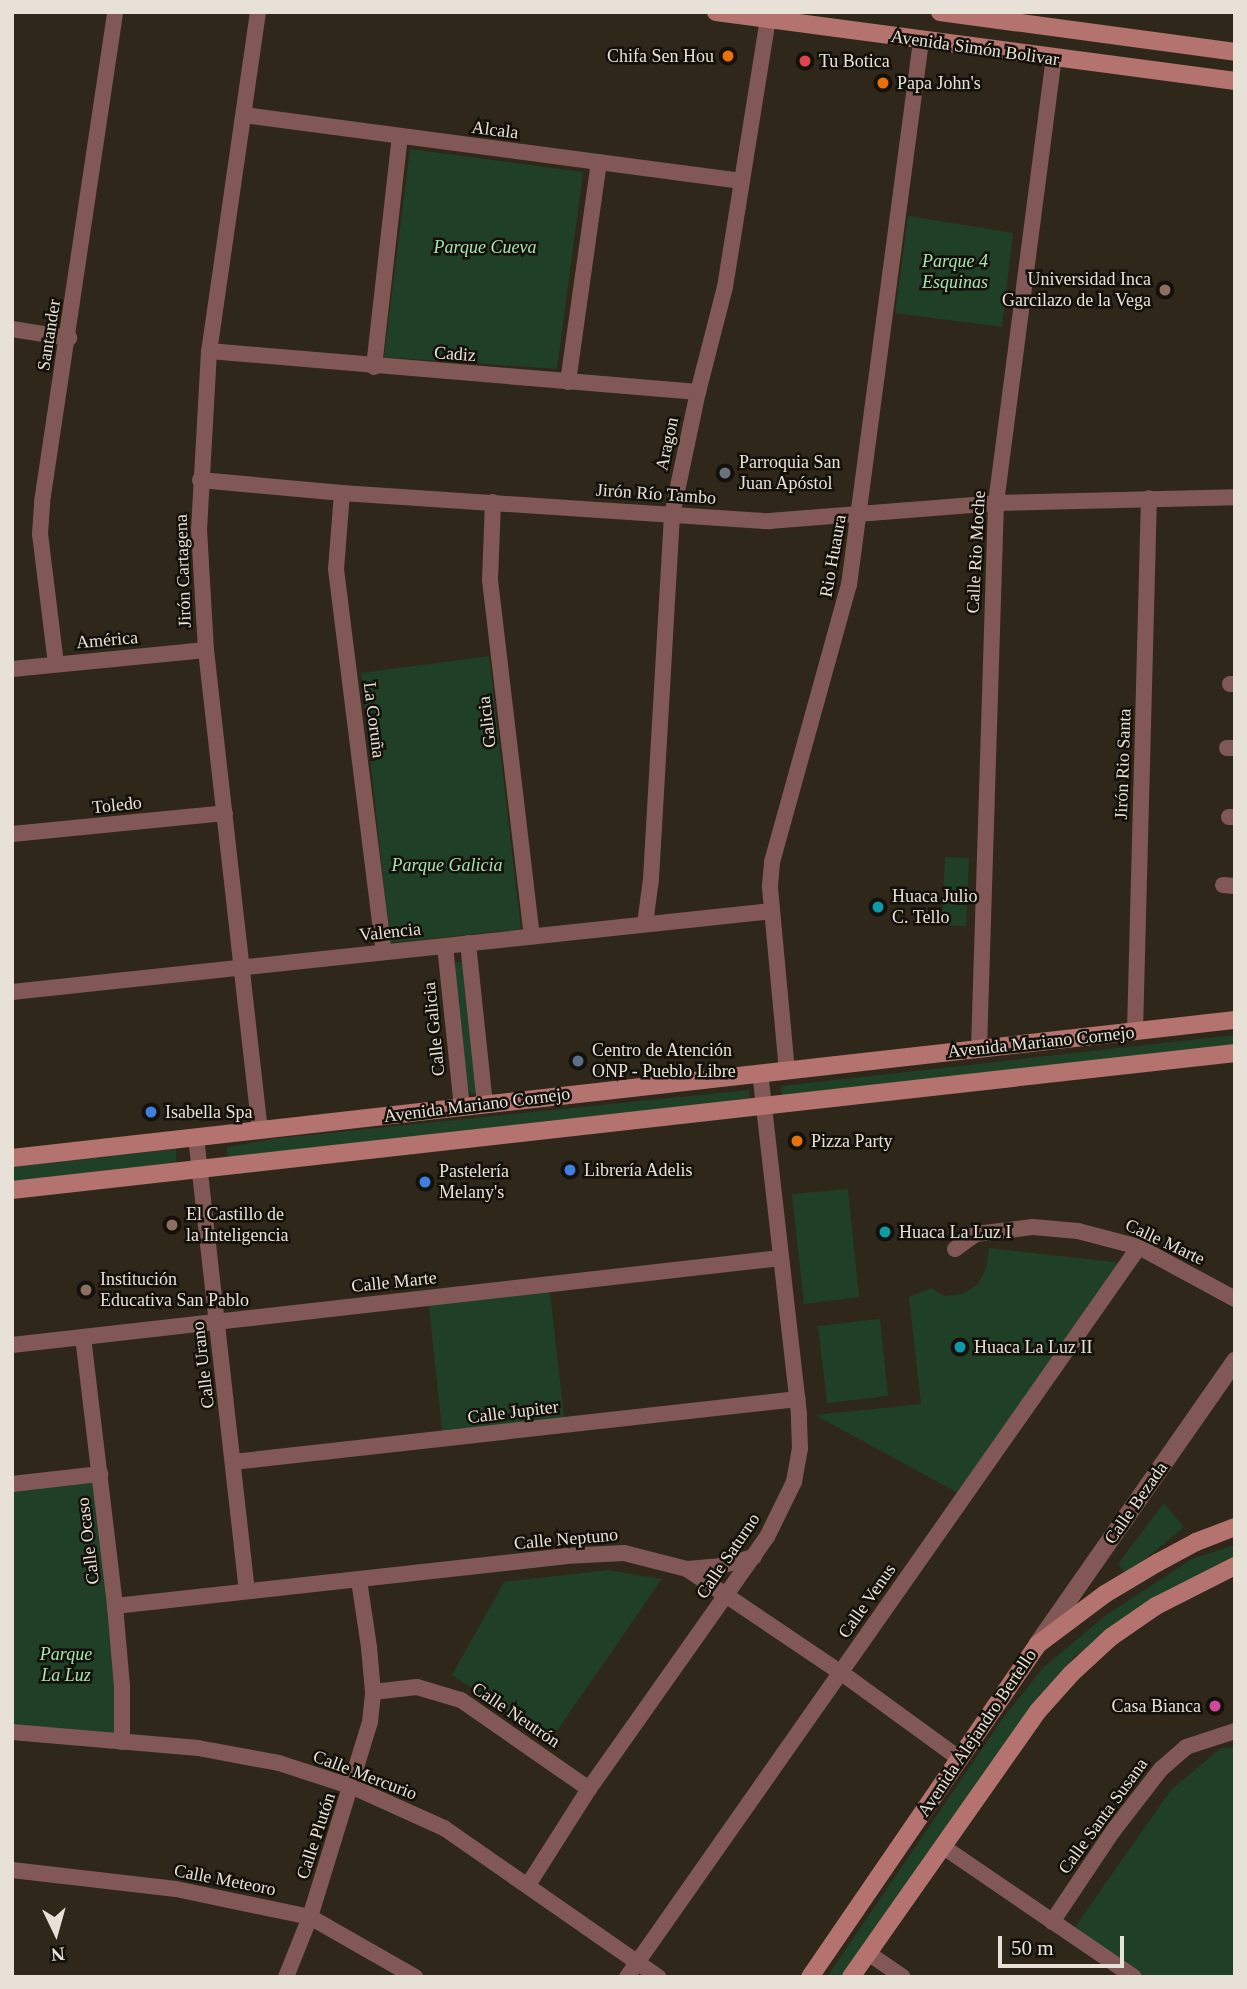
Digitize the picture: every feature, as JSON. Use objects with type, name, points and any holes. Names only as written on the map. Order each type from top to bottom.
[{"type":"main road","name":"Avenida Simón Bolivar","points":[[716,12],[1235,81]]},
{"type":"main road","name":"Avenida Simón Bolivar","points":[[940,12],[974,14],[1235,52]]},
{"type":"main road","name":"Avenida Mariano Cornejo","points":[[12,1158],[1235,1020]]},
{"type":"main road","name":"Avenida Mariano Cornejo","points":[[12,1190],[1235,1054]]},
{"type":"main road","name":"Avenida Alejandro Bertello","points":[[810,1977],[1037,1645],[1105,1594],[1157,1563],[1196,1542],[1235,1527]]},
{"type":"main road","name":"Avenida Alejandro Bertello","points":[[851,1977],[1038,1711],[1071,1674],[1111,1637],[1156,1606],[1235,1566]]},
{"type":"street","name":"Santander","points":[[56,664],[40,534],[115,12]]},
{"type":"street","name":"Jirón Cartagena","points":[[258,12],[209,351],[200,480],[199,571],[260,1130]]},
{"type":"street","name":"Aragon","points":[[645,924],[651,879],[672,515],[698,392],[725,287],[768,20]]},
{"type":"street","name":"Rio Huaura","points":[[787,1071],[769,886],[772,862],[849,584],[921,41]]},
{"type":"street","name":"Calle Rio Moche","points":[[979,1049],[996,503],[1054,59]]},
{"type":"street","name":"Alcala","points":[[244,115],[742,181]]},
{"type":"street","points":[[374,367],[400,137]]},
{"type":"street","points":[[568,382],[598,162]]},
{"type":"street","points":[[12,329],[69,338]]},
{"type":"street","name":"Cadiz","points":[[209,351],[374,367],[698,392]]},
{"type":"street","name":"Jirón Río Tambo","points":[[200,480],[342,493],[769,521],[996,503],[1235,497]]},
{"type":"street","name":"La Coruña","points":[[342,493],[336,569],[384,952]]},
{"type":"street","name":"Jirón Rio Santa","points":[[1135,1031],[1149,498]]},
{"type":"street","name":"Galicia","points":[[493,502],[490,580],[532,936]]},
{"type":"street","name":"América","points":[[12,669],[206,650]]},
{"type":"street","name":"Toledo","points":[[12,834],[225,813]]},
{"type":"street","name":"Valencia","points":[[12,992],[772,911]]},
{"type":"street","points":[[468,943],[485,1104]]},
{"type":"street","name":"Calle Galicia","points":[[444,946],[462,1107]]},
{"type":"street","name":"Calle Saturno","points":[[528,1885],[589,1789],[754,1557],[794,1482],[800,1449],[797,1399],[760,1074]]},
{"type":"street","name":"Calle Urano","points":[[196,1137],[247,1590]]},
{"type":"street","name":"Calle Marte","points":[[955,1249],[976,1234],[1033,1227],[1078,1231],[1139,1247],[1235,1299]]},
{"type":"street","name":"Calle Venus","points":[[632,1970],[1139,1247]]},
{"type":"street","name":"Calle Marte","points":[[12,1345],[780,1258]]},
{"type":"street","name":"Calle Ocaso","points":[[83,1337],[115,1605],[122,1686],[122,1742]]},
{"type":"street","name":"Calle Bezada","points":[[1037,1645],[1235,1361]]},
{"type":"street","name":"Calle Jupiter","points":[[233,1462],[797,1399]]},
{"type":"street","points":[[12,1484],[100,1474]]},
{"type":"street","name":"Calle Neptuno","points":[[115,1605],[565,1556],[624,1553],[687,1569],[960,1759]]},
{"type":"street","points":[[687,1569],[720,1566],[754,1557]]},
{"type":"street","name":"Calle Plutón","points":[[286,1977],[310,1917],[353,1787],[370,1722],[373,1692],[359,1580]]},
{"type":"street","name":"Calle Neutrón","points":[[373,1692],[417,1687],[461,1700],[589,1789]]},
{"type":"street","name":"Calle Santa Susana","points":[[1052,1922],[1113,1830],[1161,1769],[1186,1747],[1235,1731]]},
{"type":"street","name":"Calle Mercurio","points":[[12,1732],[198,1748],[279,1763],[353,1787],[444,1828],[528,1885],[632,1970],[658,1977]]},
{"type":"street","points":[[942,1846],[1134,1977]]},
{"type":"street","name":"Calle Meteoro","points":[[12,1870],[176,1889],[310,1917],[415,1977]]},
{"type":"street","points":[[868,1953],[903,1977]]},
{"type":"green space","name":"Parque Cueva","points":[[410,149],[583,172],[557,369],[384,357]]},
{"type":"green space","name":"Parque 4 Esquinas","points":[[908,216],[1013,233],[1002,327],[895,313]]},
{"type":"green space","name":"Parque Galicia","points":[[489,656],[521,929],[390,943],[361,673]]},
{"type":"green space","points":[[945,857],[969,858],[966,926],[942,925]]},
{"type":"green space","points":[[456,962],[468,962],[480,1093],[471,1094],[467,1088],[453,969]]},
{"type":"green space","points":[[1235,1035],[1235,1051],[783,1104],[781,1086]]},
{"type":"green space","points":[[749,1090],[750,1098],[733,1100],[724,1107],[229,1165],[227,1147],[279,1138]]},
{"type":"green space","points":[[176,1149],[177,1168],[12,1187],[12,1167]]},
{"type":"green space","points":[[848,1189],[859,1297],[804,1304],[792,1194]]},
{"type":"green space","points":[[989,1248],[1124,1263],[958,1493],[815,1415],[921,1404],[909,1297],[932,1288],[944,1296],[963,1294],[978,1284],[986,1268]]},
{"type":"green space","points":[[549,1284],[565,1425],[443,1439],[428,1298]]},
{"type":"green space","points":[[880,1319],[888,1396],[827,1403],[818,1326]]},
{"type":"green space","name":"Parque La Luz","points":[[100,1474],[122,1742],[12,1732],[12,1484]]},
{"type":"green space","points":[[1164,1503],[1184,1527],[1126,1575],[1118,1564]]},
{"type":"green space","points":[[1235,1545],[1235,1564],[1149,1605],[1075,1656],[1022,1721],[847,1977],[827,1977],[1003,1718],[1043,1668],[1105,1616],[1192,1559]]},
{"type":"green space","points":[[608,1570],[662,1579],[550,1741],[452,1675],[504,1582]]},
{"type":"green space","points":[[1235,1747],[1235,1977],[1142,1977],[1127,1970],[1072,1931],[1171,1790],[1221,1748]]},
{"type":"place","name":"Chifa Sen Hou","points":[[728,56]]},
{"type":"place","name":"Tu Botica","points":[[805,61]]},
{"type":"place","name":"Papa John's","points":[[883,83]]},
{"type":"place","name":"Universidad Inca Garcilazo de la Vega","points":[[1165,290]]},
{"type":"place","name":"Parroquia San Juan Apóstol","points":[[725,473]]},
{"type":"place","name":"Huaca Julio C. Tello","points":[[878,907]]},
{"type":"place","name":"Centro de Atención ONP - Pueblo Libre","points":[[578,1061]]},
{"type":"place","name":"Isabella Spa","points":[[151,1112]]},
{"type":"place","name":"Pizza Party","points":[[797,1141]]},
{"type":"place","name":"Librería Adelis","points":[[570,1170]]},
{"type":"place","name":"Pastelería Melany's","points":[[425,1182]]},
{"type":"place","name":"El Castillo de la Inteligencia","points":[[172,1225]]},
{"type":"place","name":"Huaca La Luz I","points":[[885,1232]]},
{"type":"place","name":"Institución Educativa San Pablo","points":[[86,1290]]},
{"type":"place","name":"Huaca La Luz II","points":[[960,1347]]},
{"type":"place","name":"Casa Bianca","points":[[1215,1706]]}]
